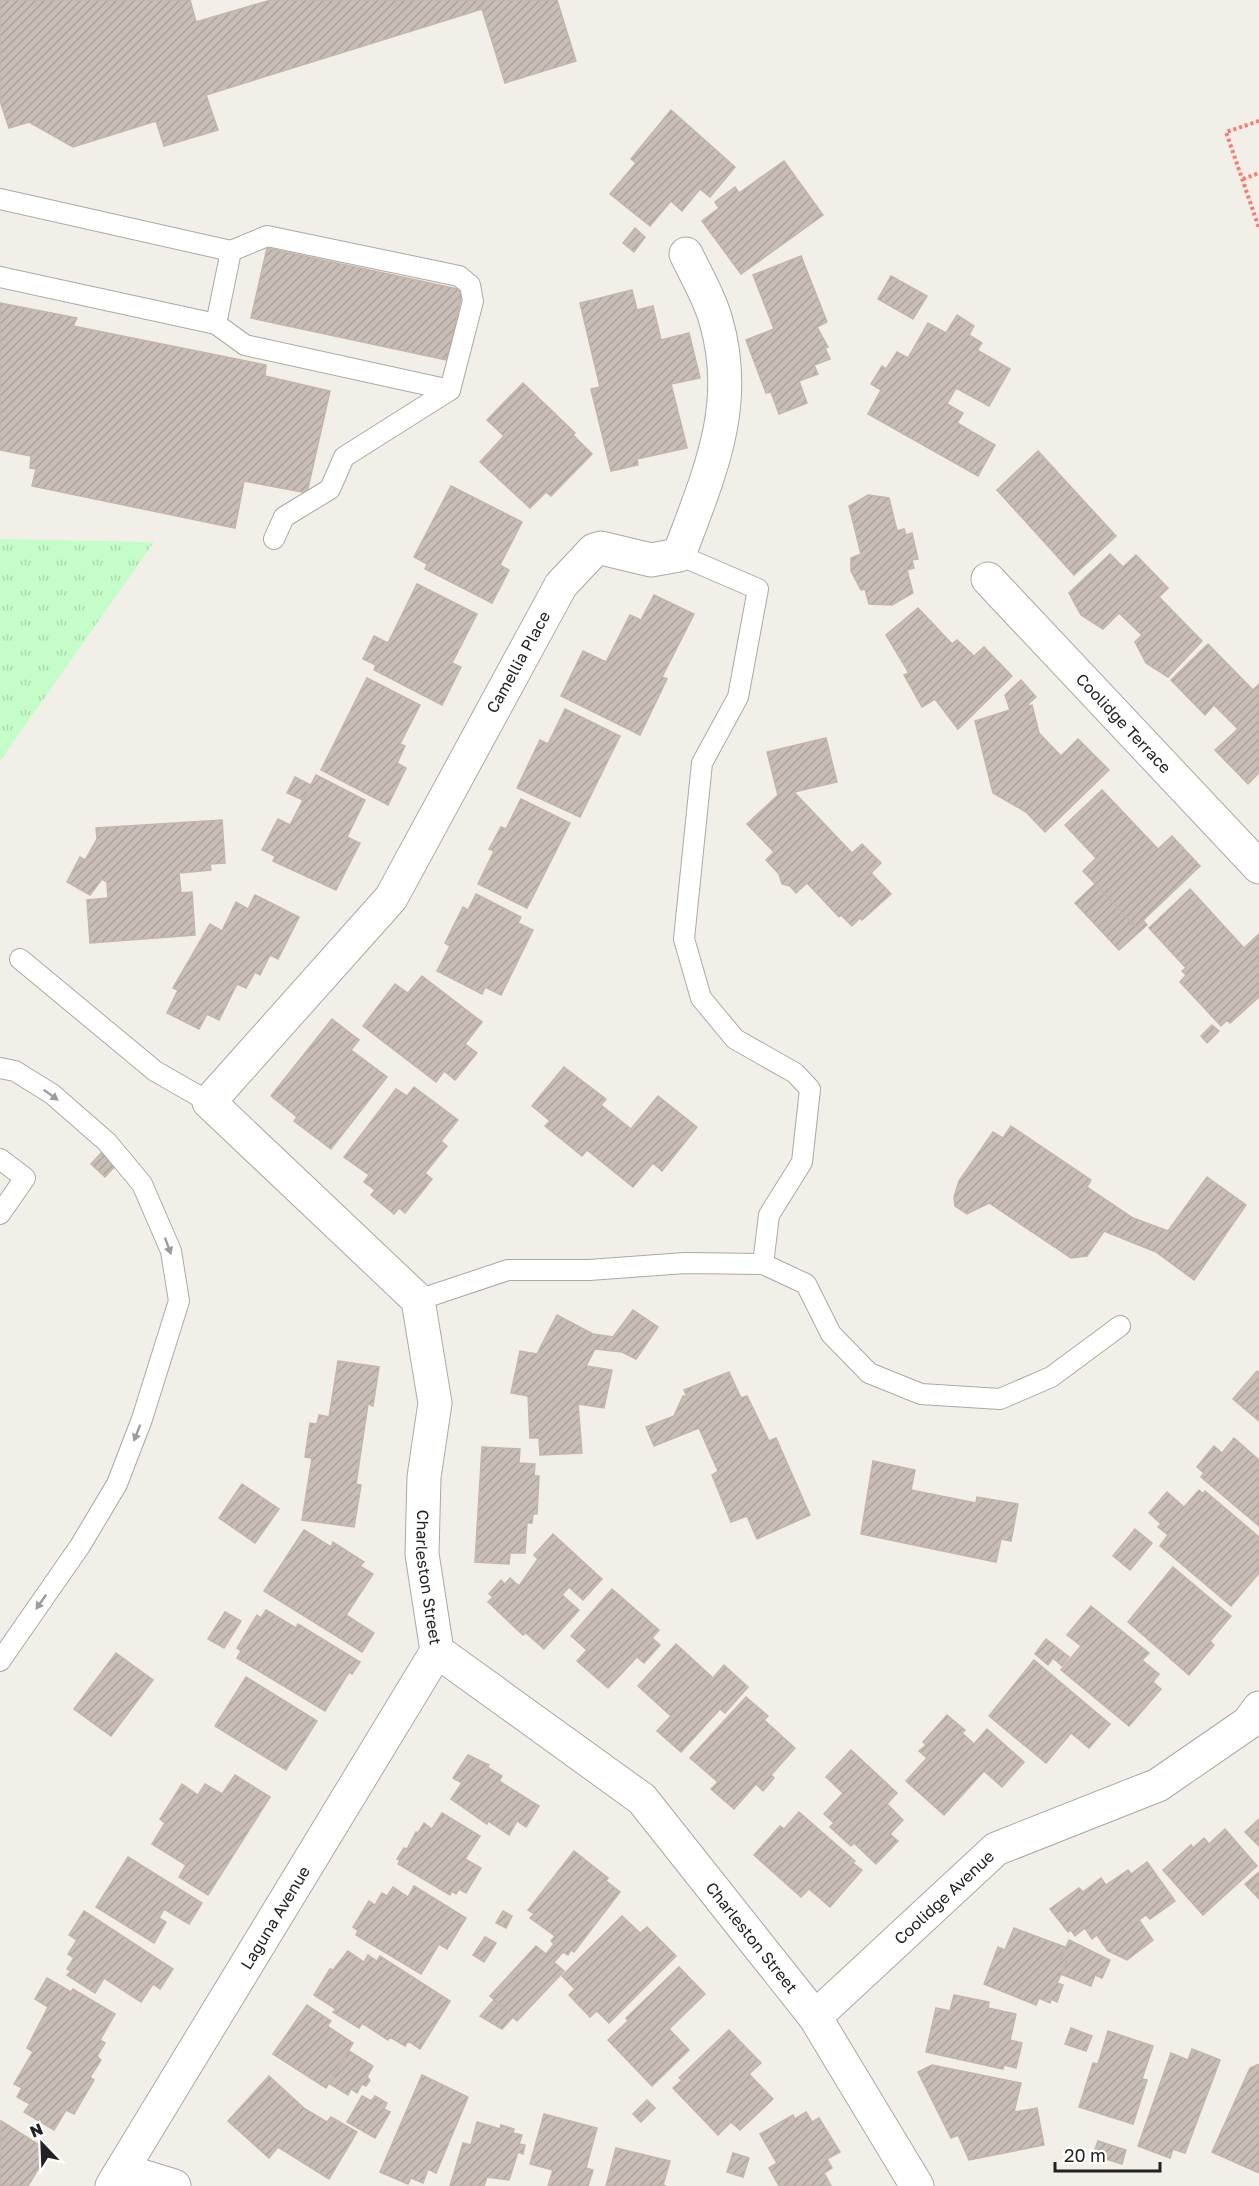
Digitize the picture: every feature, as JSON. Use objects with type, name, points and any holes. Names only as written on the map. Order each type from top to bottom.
[{"type":"street","points":[[680,555],[719,446],[726,377],[716,320],[686,254]]},
{"type":"street","name":"Camellia Place","points":[[209,1102],[391,898],[561,585],[594,549],[601,548],[651,560],[680,555]]},
{"type":"street","name":"Coolidge Terrace","points":[[988,579],[1259,867]]},
{"type":"street","points":[[209,1102],[417,1300]]},
{"type":"street","name":"Charleston Street","points":[[417,1300],[435,1403],[424,1477],[423,1554],[437,1652],[642,1799],[815,2017]]},
{"type":"street","name":"Laguna Avenue","points":[[117,2178],[437,1652]]},
{"type":"street","name":"Coolidge Avenue","points":[[815,2017],[996,1849],[1158,1785],[1248,1723],[1259,1708]]},
{"type":"street","points":[[815,2017],[917,2186]]},
{"type":"street","points":[[117,2178],[174,2186]]},
{"type":"lane","points":[[0,199],[231,251],[267,236],[459,276],[470,285],[473,301],[450,390],[344,457],[330,489],[284,517],[274,539]]},
{"type":"lane","points":[[216,324],[231,251]]},
{"type":"lane","points":[[0,277],[216,324],[245,345],[450,390]]},
{"type":"lane","points":[[680,555],[758,588],[738,697],[702,763],[684,939],[701,999],[735,1039],[795,1072],[810,1089],[802,1162],[769,1215],[763,1264]]},
{"type":"lane","points":[[20,959],[155,1071],[209,1102]]},
{"type":"lane","points":[[0,1068],[15,1071],[52,1094],[107,1142],[142,1184],[171,1251],[179,1301],[142,1419],[117,1484],[80,1546],[0,1661]]},
{"type":"lane","points":[[0,1159],[25,1178],[0,1214]]},
{"type":"lane","points":[[417,1300],[508,1270],[589,1270],[685,1263],[763,1264],[806,1284],[831,1334],[869,1373],[921,1394],[1000,1399],[1051,1377],[1120,1326]]},
{"type":"path","points":[[1259,121],[1226,132],[1259,228]]},
{"type":"path","points":[[1243,179],[1259,173]]},
{"type":"green space","points":[[0,539],[154,542],[0,761]]},
{"type":"building","points":[[0,0],[190,0],[196,22],[271,0],[557,0],[576,61],[505,83],[482,9],[206,95],[218,130],[164,146],[156,121],[73,147],[29,122],[9,128],[0,101]]},
{"type":"building","points":[[671,110],[735,167],[710,197],[700,189],[682,211],[671,201],[650,226],[610,194],[636,163],[631,159]]},
{"type":"building","points":[[784,161],[823,215],[741,274],[702,221],[719,208],[715,202],[735,187],[739,193]]},
{"type":"building","points":[[635,228],[645,237],[634,252],[623,243]]},
{"type":"building","points":[[267,248],[463,290],[447,360],[251,318]]},
{"type":"building","points":[[801,256],[827,322],[817,327],[828,347],[825,348],[830,359],[814,365],[818,374],[799,381],[807,403],[779,414],[771,392],[766,393],[746,340],[774,329],[753,275]]},
{"type":"building","points":[[891,276],[927,296],[913,319],[878,299]]},
{"type":"building","points":[[632,290],[637,310],[653,306],[661,340],[689,333],[700,378],[671,384],[687,448],[637,459],[638,465],[611,471],[591,389],[600,387],[580,303]]},
{"type":"building","points":[[0,303],[77,318],[73,326],[266,365],[265,376],[330,391],[307,493],[244,481],[235,528],[32,486],[36,469],[30,468],[31,456],[0,450]]},
{"type":"building","points":[[957,315],[974,326],[969,335],[982,343],[977,350],[1010,369],[989,406],[956,388],[947,404],[963,413],[957,423],[995,445],[978,476],[868,414],[881,390],[871,384],[882,366],[886,369],[897,352],[908,358],[928,323],[946,333]]},
{"type":"building","points":[[523,383],[575,433],[573,435],[592,454],[551,496],[546,492],[530,508],[480,462],[504,436],[487,420]]},
{"type":"building","points":[[1038,451],[1116,536],[1074,575],[997,490]]},
{"type":"building","points":[[451,486],[522,522],[500,565],[509,570],[492,603],[425,569],[427,564],[414,557]]},
{"type":"building","points":[[868,495],[889,498],[897,531],[904,529],[906,535],[912,533],[918,559],[912,560],[914,568],[907,570],[913,593],[892,605],[869,604],[865,589],[861,590],[851,571],[851,558],[861,554],[849,506]]},
{"type":"building","points":[[1110,554],[1123,567],[1136,555],[1168,588],[1159,597],[1202,641],[1168,677],[1146,663],[1135,642],[1142,635],[1119,613],[1103,629],[1081,615],[1069,593]]},
{"type":"building","points":[[417,584],[477,614],[452,663],[461,667],[442,705],[374,670],[376,665],[363,659],[374,636],[388,643]]},
{"type":"building","points":[[654,595],[694,614],[662,677],[667,679],[640,735],[561,696],[583,651],[606,662],[630,615],[641,620]]},
{"type":"building","points":[[918,608],[952,644],[957,640],[974,656],[984,647],[1012,676],[958,729],[935,699],[922,707],[904,675],[909,673],[886,635]]},
{"type":"building","points":[[1208,644],[1253,690],[1259,684],[1259,773],[1248,784],[1215,750],[1238,729],[1214,705],[1205,715],[1171,680]]},
{"type":"building","points":[[367,678],[420,705],[400,744],[405,746],[397,763],[406,768],[388,805],[321,770]]},
{"type":"building","points":[[1021,680],[1036,697],[1026,706],[1032,705],[1039,733],[1061,756],[1078,739],[1109,770],[1045,832],[1026,812],[993,793],[975,721],[1010,710],[1005,695]]},
{"type":"building","points":[[565,709],[620,736],[580,817],[517,788],[540,740],[548,744]]},
{"type":"building","points":[[826,738],[837,782],[794,792],[852,853],[862,844],[881,863],[871,873],[891,894],[852,926],[841,915],[839,917],[807,883],[796,893],[790,886],[782,884],[779,874],[766,860],[774,852],[747,824],[778,795],[767,752]]},
{"type":"building","points":[[316,775],[365,800],[347,837],[360,843],[336,890],[273,861],[275,856],[262,850],[278,819],[290,825]]},
{"type":"building","points":[[295,777],[311,785],[303,800],[287,793]]},
{"type":"building","points":[[1102,790],[1158,849],[1172,836],[1200,866],[1136,927],[1083,871],[1096,858],[1065,825]]},
{"type":"building","points":[[521,799],[570,823],[527,908],[478,884],[494,851],[489,849],[501,827],[506,829]]},
{"type":"building","points":[[222,820],[225,863],[210,864],[211,870],[179,873],[181,893],[192,892],[195,935],[90,943],[87,900],[108,898],[107,882],[102,879],[90,895],[67,882],[80,857],[85,860],[97,839],[96,828]]},
{"type":"building","points":[[1095,884],[1136,927],[1143,920],[1147,925],[1119,950],[1075,903]]},
{"type":"building","points":[[1190,889],[1244,948],[1259,934],[1259,997],[1230,1023],[1227,1020],[1221,1026],[1180,982],[1186,975],[1182,971],[1186,968],[1149,928]]},
{"type":"building","points":[[476,894],[521,917],[518,923],[533,930],[501,995],[485,987],[482,994],[437,971],[450,946],[445,943],[463,907],[468,910]]},
{"type":"building","points":[[255,895],[299,917],[278,959],[270,955],[260,975],[255,972],[246,988],[237,984],[219,1020],[207,1014],[199,1029],[167,1013],[178,990],[173,988],[210,924],[222,931],[236,902],[248,909]]},
{"type":"building","points":[[422,976],[482,1022],[465,1044],[477,1053],[455,1080],[444,1071],[436,1082],[363,1026],[395,984],[408,993]]},
{"type":"building","points":[[332,1019],[359,1040],[351,1050],[387,1077],[331,1149],[294,1121],[297,1117],[271,1096]]},
{"type":"building","points":[[1212,1025],[1219,1031],[1207,1043],[1201,1036]]},
{"type":"building","points":[[564,1067],[606,1099],[601,1105],[631,1129],[658,1096],[697,1127],[662,1171],[653,1163],[633,1187],[587,1150],[582,1156],[545,1126],[550,1121],[532,1106]]},
{"type":"building","points":[[414,1087],[458,1120],[441,1141],[447,1146],[425,1173],[432,1179],[405,1213],[399,1208],[394,1214],[371,1195],[375,1190],[364,1182],[369,1175],[344,1157],[396,1089],[407,1096]]},
{"type":"building","points":[[1011,1126],[1091,1180],[1087,1187],[1133,1218],[1168,1231],[1207,1177],[1246,1205],[1194,1280],[1156,1252],[1104,1231],[1087,1256],[1071,1258],[989,1203],[967,1214],[955,1206],[954,1197],[959,1181],[993,1132],[1003,1138]]},
{"type":"building","points":[[103,1151],[117,1164],[105,1177],[91,1164]]},
{"type":"building","points":[[633,1310],[658,1327],[636,1359],[622,1352],[595,1349],[586,1366],[612,1370],[604,1408],[578,1404],[582,1453],[540,1455],[539,1438],[530,1438],[528,1396],[511,1393],[520,1351],[537,1354],[557,1315],[593,1334],[613,1337]]},
{"type":"building","points":[[338,1361],[379,1367],[373,1406],[368,1404],[356,1484],[361,1485],[354,1527],[302,1520],[312,1458],[305,1457],[310,1423],[317,1424],[319,1415],[329,1417]]},
{"type":"building","points":[[1257,1371],[1259,1373],[1259,1421],[1233,1399]]},
{"type":"building","points":[[729,1372],[741,1398],[747,1396],[769,1441],[776,1438],[810,1515],[757,1539],[747,1516],[731,1522],[712,1475],[718,1471],[699,1428],[654,1446],[646,1427],[674,1416],[683,1396],[687,1397],[684,1390]]},
{"type":"building","points":[[1234,1438],[1259,1460],[1259,1526],[1201,1477],[1204,1473],[1197,1467],[1214,1446],[1222,1453]]},
{"type":"building","points":[[482,1447],[520,1449],[519,1463],[535,1464],[534,1476],[539,1476],[537,1514],[533,1514],[532,1523],[527,1523],[525,1553],[510,1553],[509,1564],[475,1562]]},
{"type":"building","points":[[873,1461],[915,1470],[911,1490],[976,1503],[977,1497],[1018,1504],[1011,1541],[1001,1539],[996,1562],[861,1534]]},
{"type":"building","points":[[242,1484],[279,1509],[255,1543],[219,1518]]},
{"type":"building","points":[[1199,1490],[1203,1494],[1205,1491],[1259,1537],[1259,1573],[1231,1606],[1160,1546],[1168,1535],[1158,1527],[1161,1524],[1149,1513],[1167,1492],[1184,1507]]},
{"type":"building","points":[[1135,1529],[1152,1543],[1130,1570],[1113,1556]]},
{"type":"building","points":[[304,1530],[331,1547],[333,1542],[364,1562],[360,1566],[373,1574],[346,1615],[374,1633],[362,1652],[264,1591]]},
{"type":"building","points":[[553,1534],[602,1579],[583,1600],[569,1587],[562,1595],[579,1610],[544,1649],[526,1633],[523,1635],[488,1602],[493,1597],[489,1594],[501,1580],[505,1584],[510,1578],[519,1586],[538,1559],[534,1555]]},
{"type":"building","points":[[1173,1567],[1231,1616],[1210,1641],[1214,1645],[1189,1675],[1128,1622]]},
{"type":"building","points":[[612,1589],[659,1630],[652,1638],[660,1645],[644,1663],[637,1657],[608,1688],[577,1661],[587,1650],[571,1636]]},
{"type":"building","points":[[1091,1606],[1149,1653],[1142,1660],[1159,1674],[1153,1682],[1161,1689],[1129,1726],[1061,1670],[1081,1646],[1067,1635]]},
{"type":"building","points":[[266,1610],[296,1628],[298,1624],[360,1662],[352,1674],[349,1672],[325,1711],[237,1658],[241,1651],[237,1648],[257,1615],[261,1618]]},
{"type":"building","points":[[225,1612],[241,1621],[224,1648],[208,1639]]},
{"type":"building","points":[[1046,1639],[1069,1657],[1062,1666],[1053,1658],[1048,1665],[1035,1654]]},
{"type":"building","points":[[676,1644],[713,1678],[724,1665],[748,1687],[725,1713],[720,1709],[681,1752],[657,1731],[671,1716],[638,1686]]},
{"type":"building","points":[[116,1653],[153,1680],[111,1736],[74,1709]]},
{"type":"building","points":[[1034,1660],[1110,1724],[1089,1748],[1071,1733],[1046,1763],[989,1716]]},
{"type":"building","points":[[246,1677],[317,1721],[286,1770],[215,1726]]},
{"type":"building","points":[[746,1697],[768,1716],[764,1720],[795,1748],[771,1775],[774,1778],[763,1791],[756,1784],[734,1809],[711,1789],[718,1782],[690,1758]]},
{"type":"building","points":[[947,1715],[965,1730],[962,1733],[974,1744],[987,1729],[1024,1762],[1002,1787],[984,1771],[944,1815],[906,1781],[927,1758],[919,1751],[926,1745],[923,1742]]},
{"type":"building","points":[[851,1750],[897,1793],[887,1804],[903,1820],[890,1834],[898,1841],[876,1864],[854,1843],[851,1846],[830,1827],[834,1823],[824,1814],[843,1793],[826,1777]]},
{"type":"building","points":[[468,1755],[489,1765],[487,1767],[502,1776],[499,1781],[539,1806],[526,1827],[517,1821],[509,1835],[488,1821],[487,1824],[451,1799],[462,1783],[453,1778]]},
{"type":"building","points":[[235,1775],[270,1797],[208,1895],[179,1877],[186,1865],[152,1844],[165,1823],[160,1819],[182,1784],[198,1795],[205,1784],[222,1794]]},
{"type":"building","points":[[799,1812],[855,1861],[853,1863],[862,1870],[830,1907],[809,1889],[801,1897],[754,1855],[780,1826],[784,1829]]},
{"type":"building","points":[[442,1813],[480,1836],[465,1859],[481,1868],[466,1893],[459,1889],[456,1894],[452,1891],[450,1895],[398,1864],[400,1860],[397,1859],[404,1848],[407,1849],[416,1832],[418,1833],[424,1823],[432,1829]]},
{"type":"building","points":[[1259,1819],[1259,1846],[1245,1832]]},
{"type":"building","points":[[1225,1829],[1257,1866],[1203,1915],[1163,1870],[1191,1845],[1193,1848],[1204,1838],[1209,1844]]},
{"type":"building","points":[[574,1851],[608,1878],[606,1881],[620,1892],[574,1952],[571,1950],[568,1955],[563,1952],[554,1962],[564,1971],[517,2021],[490,1996],[536,1946],[546,1954],[554,1944],[551,1941],[555,1936],[530,1918],[534,1914],[528,1910]]},
{"type":"building","points":[[128,1857],[202,1903],[189,1924],[164,1909],[159,1918],[166,1922],[154,1943],[96,1907]]},
{"type":"building","points":[[1147,1862],[1175,1901],[1150,1919],[1146,1915],[1139,1920],[1153,1940],[1127,1960],[1108,1951],[1097,1935],[1092,1939],[1085,1928],[1075,1936],[1071,1930],[1068,1932],[1050,1909],[1079,1888],[1083,1892],[1101,1878],[1106,1885],[1128,1870],[1131,1874]]},
{"type":"building","points":[[1259,1872],[1259,1899],[1245,1884]]},
{"type":"building","points":[[414,1886],[466,1918],[447,1949],[439,1944],[421,1974],[356,1935],[358,1931],[353,1927],[369,1901],[375,1905],[382,1893],[387,1896],[393,1887],[408,1897]]},
{"type":"building","points":[[84,1911],[173,1969],[160,1989],[153,1984],[141,2002],[104,1978],[95,1993],[67,1975],[71,1971],[67,1969],[74,1958],[68,1954],[77,1940],[69,1935]]},
{"type":"building","points":[[503,1911],[512,1916],[506,1928],[496,1923]]},
{"type":"building","points":[[622,1916],[640,1933],[647,1927],[676,1956],[609,2023],[597,2011],[590,2017],[569,1995],[575,1989],[562,1976]]},
{"type":"building","points":[[1014,1928],[1065,1947],[1061,1959],[1067,1961],[1057,1983],[1063,1985],[1057,2002],[1051,1999],[1050,2003],[1039,1998],[1036,2005],[984,1984],[998,1947],[1005,1950]]},
{"type":"building","points":[[485,1937],[496,1943],[484,1962],[473,1955]]},
{"type":"building","points":[[1069,1940],[1110,1960],[1102,1978],[1095,1975],[1091,1986],[1061,1974],[1067,1961],[1061,1959]]},
{"type":"building","points":[[348,1951],[364,1962],[368,1955],[377,1961],[380,1956],[450,2001],[420,2049],[408,2041],[405,2046],[390,2037],[388,2040],[362,2023],[359,2028],[333,2012],[336,2009],[314,1995],[330,1969],[333,1970]]},
{"type":"building","points":[[679,1967],[705,1994],[669,2029],[689,2050],[652,2086],[608,2040],[628,2021],[626,2018]]},
{"type":"building","points":[[47,1978],[71,1992],[73,1989],[115,2014],[100,2040],[105,2043],[97,2056],[101,2060],[90,2077],[94,2080],[74,2114],[66,2110],[54,2130],[24,2112],[30,2104],[17,2097],[22,2088],[14,2084],[33,2052],[27,2048],[48,2007],[35,1999]]},
{"type":"building","points":[[954,1995],[989,2002],[988,2008],[1016,2014],[1010,2040],[1022,2043],[1016,2068],[1004,2065],[1003,2069],[926,2052],[936,2008],[950,2011]]},
{"type":"building","points":[[494,2000],[513,2017],[502,2029],[480,2016]]},
{"type":"building","points":[[307,2005],[331,2021],[327,2026],[353,2043],[326,2088],[273,2054]]},
{"type":"building","points":[[1071,2028],[1092,2036],[1086,2051],[1065,2044]]},
{"type":"building","points":[[729,2030],[761,2063],[749,2074],[773,2099],[740,2130],[731,2122],[718,2135],[673,2088],[682,2080],[679,2078]]},
{"type":"building","points":[[1108,2031],[1153,2046],[1142,2079],[1147,2080],[1133,2124],[1079,2107],[1093,2063],[1098,2064]]},
{"type":"building","points":[[1192,2049],[1220,2060],[1185,2153],[1173,2149],[1170,2158],[1138,2146],[1171,2053],[1188,2060]]},
{"type":"building","points":[[349,2051],[373,2066],[367,2077],[370,2080],[366,2086],[362,2084],[357,2093],[351,2089],[348,2095],[330,2084]]},
{"type":"building","points":[[1259,2064],[1259,2173],[1212,2152],[1250,2068]]},
{"type":"building","points":[[932,2065],[1021,2083],[1014,2112],[1037,2108],[1044,2145],[969,2160],[958,2135],[951,2138],[918,2072]]},
{"type":"building","points":[[422,2075],[468,2097],[436,2173],[428,2169],[423,2183],[411,2178],[408,2184],[380,2172]]},
{"type":"building","points":[[269,2076],[305,2109],[327,2122],[331,2117],[357,2132],[329,2179],[278,2147],[269,2158],[228,2121]]},
{"type":"building","points":[[362,2096],[371,2101],[375,2096],[387,2103],[384,2109],[390,2112],[375,2138],[347,2122]]},
{"type":"building","points":[[647,2100],[655,2108],[641,2122],[633,2114]]},
{"type":"building","points":[[806,2112],[812,2122],[819,2118],[840,2152],[827,2159],[832,2168],[824,2173],[831,2186],[779,2186],[769,2168],[777,2163],[760,2134],[793,2115],[795,2119]]},
{"type":"building","points":[[544,2114],[597,2128],[586,2168],[593,2170],[588,2186],[548,2186],[553,2170],[530,2164]]},
{"type":"building","points":[[1,2121],[49,2151],[28,2186],[0,2186]]},
{"type":"building","points":[[477,2122],[500,2129],[501,2125],[514,2129],[513,2133],[522,2135],[519,2144],[525,2145],[523,2154],[518,2152],[509,2180],[487,2177],[484,2186],[450,2186],[463,2143],[471,2145]]},
{"type":"building","points":[[1098,2141],[1126,2150],[1122,2164],[1093,2155]]},
{"type":"building","points":[[616,2148],[670,2161],[663,2185],[666,2186],[606,2186]]},
{"type":"building","points":[[733,2153],[749,2158],[743,2177],[727,2172]]}]
